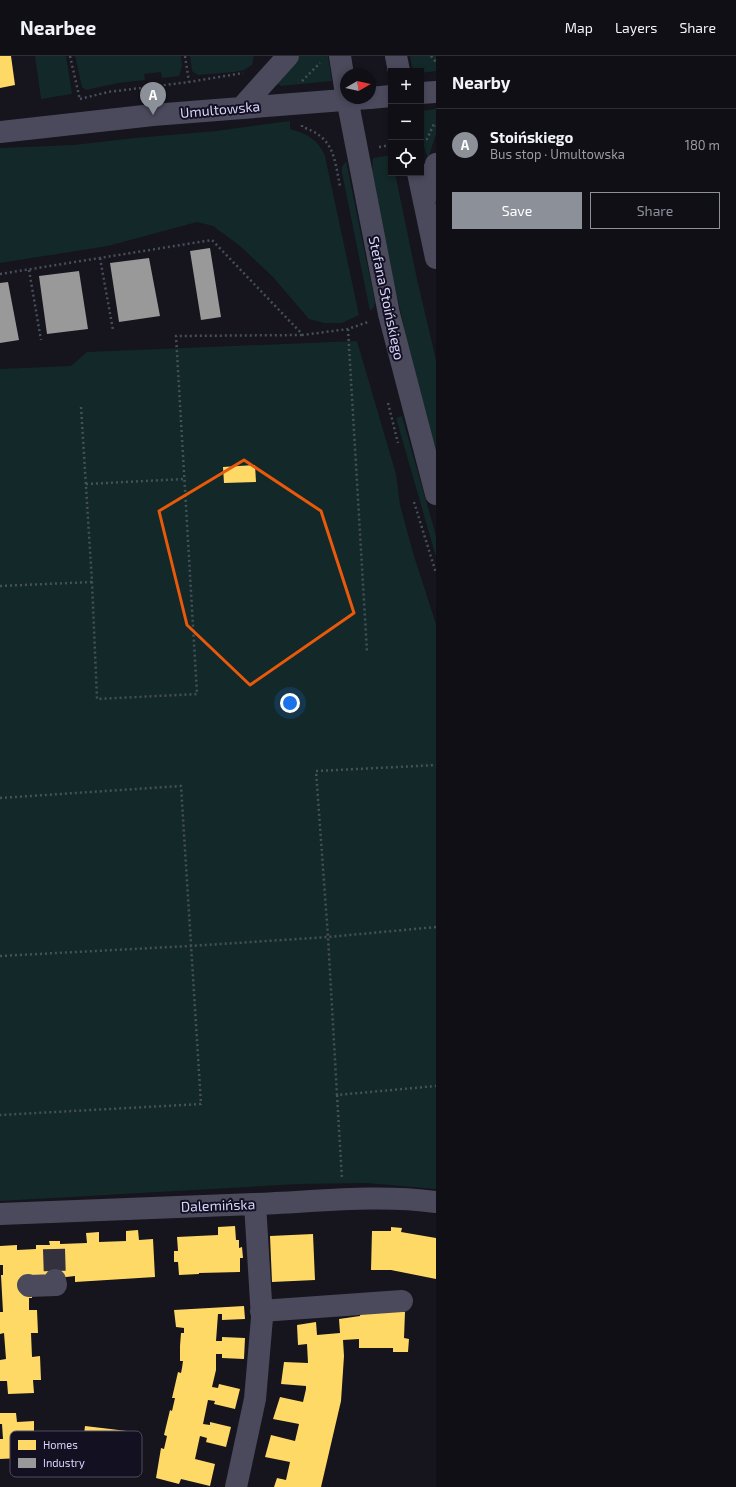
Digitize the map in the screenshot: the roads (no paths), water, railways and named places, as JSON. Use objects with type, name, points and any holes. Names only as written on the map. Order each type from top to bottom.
[{"type":"street","points":[[242,107],[288,56]]},
{"type":"street","points":[[396,56],[398,68]]},
{"type":"street","name":"Stefana Stoińskiego","points":[[331,58],[340,80]]},
{"type":"street","points":[[424,93],[436,92]]},
{"type":"street","name":"Umultowska","points":[[376,97],[388,96]]},
{"type":"street","name":"Umultowska","points":[[0,132],[83,122],[340,98]]},
{"type":"street","name":"Stefana Stoińskiego","points":[[348,104],[389,314],[436,494]]},
{"type":"street","points":[[424,202],[432,182],[436,164]]},
{"type":"street","points":[[419,176],[436,258]]},
{"type":"street","name":"Dalemińska","points":[[0,1214],[343,1199],[408,1198],[436,1202]]},
{"type":"street","points":[[236,1487],[255,1399],[262,1318],[255,1204]]},
{"type":"street","points":[[28,1285],[56,1285],[56,1280]]},
{"type":"street","points":[[261,1311],[402,1301]]},
{"type":"tunnel","points":[[54,1249],[55,1280]]},
{"type":"place","name":"Stoińskiego","points":[[153,115]]}]
